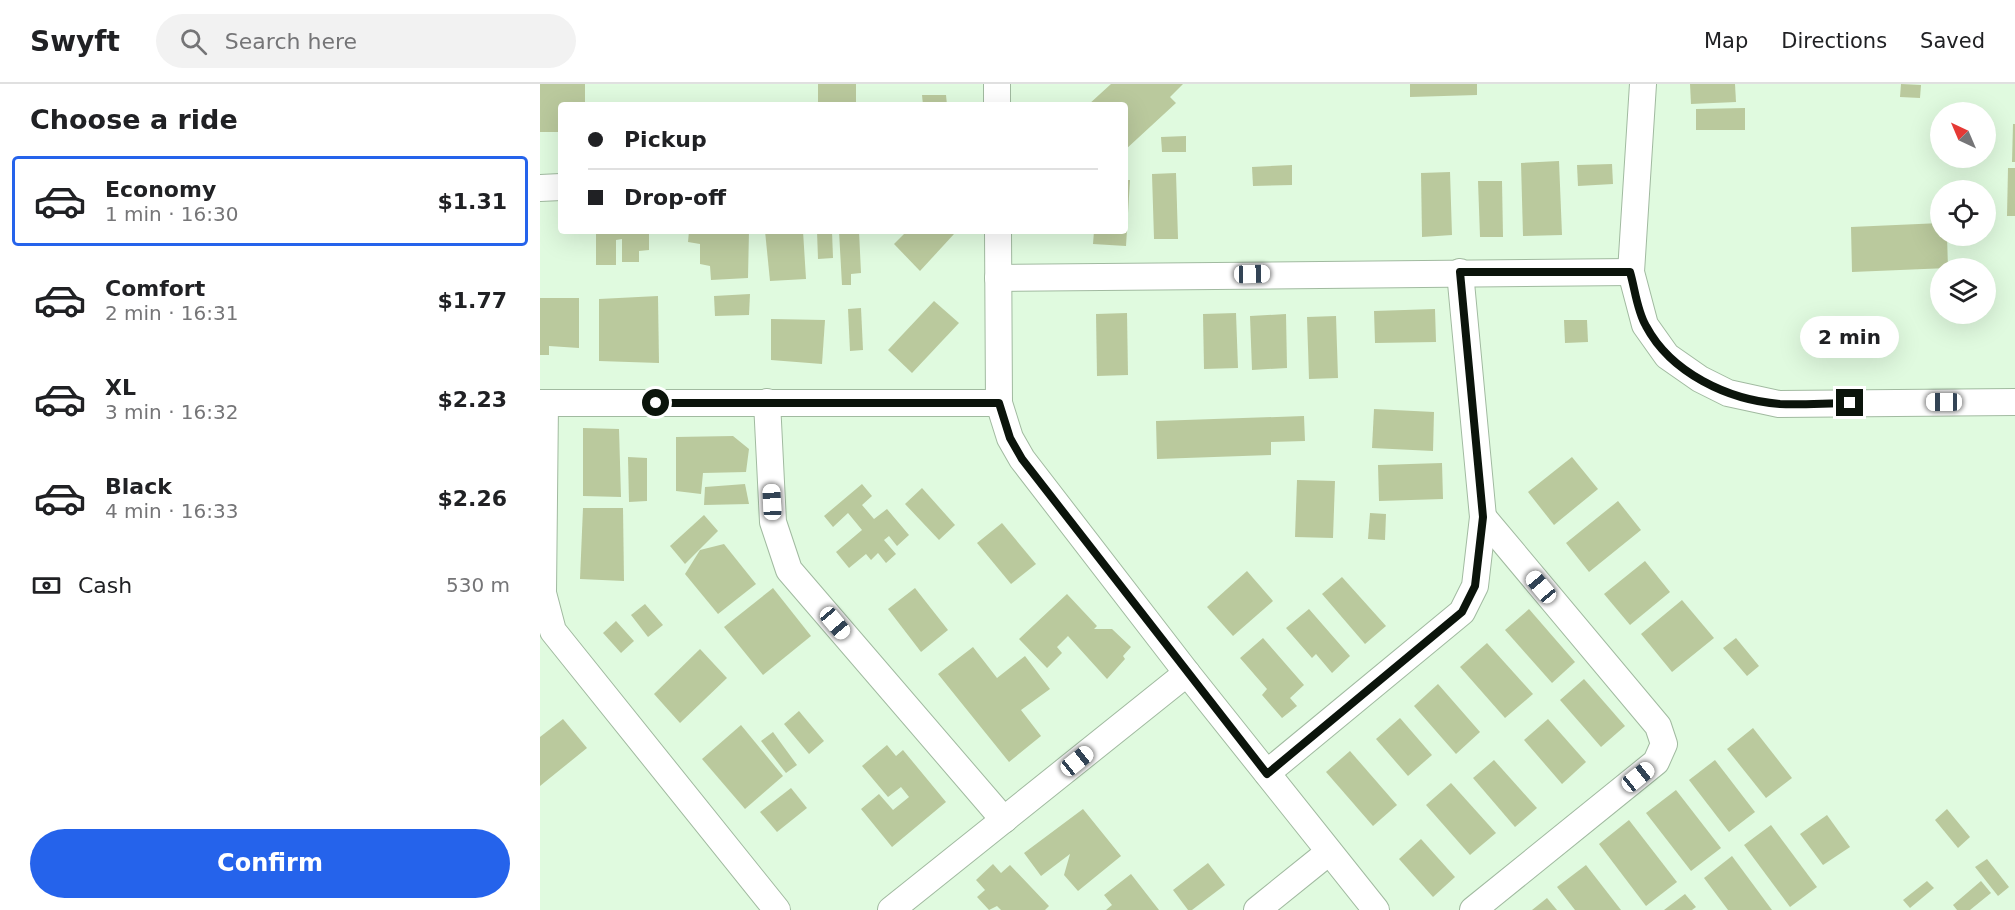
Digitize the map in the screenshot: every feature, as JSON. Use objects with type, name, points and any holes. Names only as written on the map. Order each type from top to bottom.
[{"type":"street","points":[[997,84],[997,102]]},
{"type":"street","points":[[1643,84],[1630,272],[1645,325],[1667,356],[1700,379],[1728,393],[1779,404],[2015,402]]},
{"type":"street","points":[[540,188],[558,187]]},
{"type":"street","points":[[998,234],[999,403],[1010,438],[1022,459],[1187,673],[1376,910]]},
{"type":"street","points":[[1267,774],[1462,612],[1475,586],[1483,517],[1460,272]]},
{"type":"street","points":[[998,278],[1630,272]]},
{"type":"street","points":[[767,402],[773,522],[789,570],[1004,820]]},
{"type":"street","points":[[777,910],[553,631],[543,593],[542,403],[999,403]]},
{"type":"street","points":[[1473,910],[1656,762],[1664,744],[1658,726],[1483,517]]},
{"type":"street","points":[[891,910],[1187,673]]},
{"type":"street","points":[[1257,910],[1329,852]]},
{"type":"building","points":[[540,84],[585,84],[585,102],[558,102],[558,132],[540,132]]},
{"type":"building","points":[[818,84],[856,84],[856,102],[818,102]]},
{"type":"building","points":[[1111,84],[1183,84],[1170,97],[1176,103],[1128,147],[1128,102],[1091,102]]},
{"type":"building","points":[[1410,84],[1477,84],[1477,95],[1410,97]]},
{"type":"building","points":[[1690,84],[1735,84],[1736,102],[1691,104]]},
{"type":"building","points":[[1901,84],[1921,85],[1920,98],[1900,97]]},
{"type":"building","points":[[922,95],[946,95],[947,102],[923,102]]},
{"type":"building","points":[[1745,108],[1745,130],[1696,130],[1696,109]]},
{"type":"building","points":[[2013,124],[2015,124],[2015,162],[2012,162]]},
{"type":"building","points":[[1186,136],[1186,152],[1162,152],[1161,137]]},
{"type":"building","points":[[1559,161],[1562,235],[1523,236],[1521,163]]},
{"type":"building","points":[[1612,164],[1613,184],[1578,186],[1577,165]]},
{"type":"building","points":[[1292,165],[1292,185],[1253,186],[1252,167]]},
{"type":"building","points":[[2008,168],[2015,168],[2015,216],[2007,216]]},
{"type":"building","points":[[1450,172],[1452,235],[1422,237],[1421,173]]},
{"type":"building","points":[[1176,173],[1178,239],[1154,239],[1152,174]]},
{"type":"building","points":[[1128,180],[1130,180],[1128,213]]},
{"type":"building","points":[[1478,181],[1502,181],[1503,237],[1480,237]]},
{"type":"building","points":[[1930,223],[1930,246],[1947,246],[1948,258],[1930,258],[1930,269],[1852,272],[1851,227]]},
{"type":"building","points":[[596,234],[649,234],[649,250],[639,251],[639,262],[622,262],[622,239],[616,240],[616,265],[596,265]]},
{"type":"building","points":[[689,234],[749,234],[748,278],[711,280],[710,266],[700,264],[700,244],[688,242]]},
{"type":"building","points":[[765,234],[803,234],[806,279],[770,281]]},
{"type":"building","points":[[817,234],[832,234],[833,258],[818,259]]},
{"type":"building","points":[[839,234],[859,234],[861,273],[851,274],[851,285],[842,285]]},
{"type":"building","points":[[904,234],[954,234],[920,271],[894,244]]},
{"type":"building","points":[[1094,234],[1127,234],[1126,246],[1093,244]]},
{"type":"building","points":[[750,294],[749,315],[715,316],[714,296]]},
{"type":"building","points":[[658,296],[659,363],[599,361],[599,299]]},
{"type":"building","points":[[540,298],[579,298],[579,348],[549,346],[549,355],[540,355]]},
{"type":"building","points":[[934,301],[959,323],[912,373],[888,350]]},
{"type":"building","points":[[861,308],[863,350],[850,351],[848,309]]},
{"type":"building","points":[[1435,309],[1436,342],[1375,343],[1374,311]]},
{"type":"building","points":[[1127,313],[1128,375],[1097,376],[1096,314]]},
{"type":"building","points":[[1236,313],[1238,368],[1204,369],[1203,314]]},
{"type":"building","points":[[1286,314],[1287,368],[1252,370],[1250,316]]},
{"type":"building","points":[[1336,316],[1338,378],[1309,379],[1307,317]]},
{"type":"building","points":[[771,319],[825,320],[822,364],[771,360]]},
{"type":"building","points":[[1564,320],[1587,320],[1588,342],[1565,343]]},
{"type":"building","points":[[1374,409],[1434,412],[1433,451],[1372,448]]},
{"type":"building","points":[[1304,416],[1305,441],[1271,442],[1271,455],[1157,459],[1156,421]]},
{"type":"building","points":[[583,428],[619,429],[621,497],[583,496]]},
{"type":"building","points":[[733,436],[749,449],[746,472],[703,473],[701,494],[676,491],[676,437]]},
{"type":"building","points":[[628,457],[647,458],[647,501],[629,502]]},
{"type":"building","points":[[1572,457],[1598,489],[1554,525],[1528,492]]},
{"type":"building","points":[[1442,463],[1443,499],[1379,501],[1378,465]]},
{"type":"building","points":[[1297,480],[1335,481],[1333,538],[1295,537]]},
{"type":"building","points":[[745,484],[749,504],[704,505],[705,487]]},
{"type":"building","points":[[862,484],[872,496],[862,505],[874,519],[887,509],[909,535],[897,546],[889,536],[884,540],[896,554],[886,563],[878,553],[871,560],[866,554],[849,568],[836,552],[862,530],[848,513],[833,527],[824,516]]},
{"type":"building","points":[[922,488],[955,525],[939,540],[905,504]]},
{"type":"building","points":[[1618,501],[1641,530],[1589,572],[1566,543]]},
{"type":"building","points":[[583,508],[623,508],[624,581],[580,579]]},
{"type":"building","points":[[1370,513],[1386,514],[1385,540],[1368,539]]},
{"type":"building","points":[[704,515],[718,531],[685,564],[670,546]]},
{"type":"building","points":[[1002,523],[1036,564],[1011,584],[977,543]]},
{"type":"building","points":[[724,544],[756,584],[718,614],[685,574],[700,550]]},
{"type":"building","points":[[1645,561],[1670,592],[1630,625],[1604,594]]},
{"type":"building","points":[[1247,571],[1273,601],[1233,636],[1207,607]]},
{"type":"building","points":[[1342,577],[1386,626],[1365,644],[1322,594]]},
{"type":"building","points":[[773,588],[811,636],[763,675],[724,627]]},
{"type":"building","points":[[915,588],[948,630],[921,652],[888,609]]},
{"type":"building","points":[[1067,594],[1097,626],[1094,629],[1112,629],[1131,647],[1123,656],[1125,659],[1107,679],[1068,636],[1057,647],[1062,653],[1047,668],[1019,639]]},
{"type":"building","points":[[1682,600],[1714,638],[1672,672],[1641,634]]},
{"type":"building","points":[[645,604],[663,625],[648,637],[631,615]]},
{"type":"building","points":[[1309,609],[1350,656],[1332,673],[1316,654],[1312,658],[1286,628]]},
{"type":"building","points":[[1529,609],[1575,662],[1552,683],[1505,630]]},
{"type":"building","points":[[616,621],[634,641],[621,653],[603,633]]},
{"type":"building","points":[[1263,638],[1304,685],[1290,698],[1297,706],[1282,718],[1262,695],[1267,689],[1240,658]]},
{"type":"building","points":[[1736,638],[1759,666],[1747,676],[1723,648]]},
{"type":"building","points":[[1487,643],[1533,694],[1505,718],[1460,667]]},
{"type":"building","points":[[973,647],[997,678],[1025,656],[1050,689],[1021,710],[1041,736],[1009,762],[938,674]]},
{"type":"building","points":[[700,649],[727,678],[680,723],[654,694]]},
{"type":"building","points":[[1584,679],[1625,726],[1601,747],[1560,700]]},
{"type":"building","points":[[1438,684],[1480,732],[1456,754],[1414,706]]},
{"type":"building","points":[[799,711],[824,741],[809,754],[784,724]]},
{"type":"building","points":[[1400,718],[1432,755],[1408,776],[1376,739]]},
{"type":"building","points":[[563,719],[587,748],[540,786],[540,737]]},
{"type":"building","points":[[1548,719],[1586,762],[1562,784],[1524,740]]},
{"type":"building","points":[[741,725],[783,776],[745,809],[702,759]]},
{"type":"building","points":[[1753,728],[1792,778],[1766,798],[1727,749]]},
{"type":"building","points":[[773,732],[797,765],[786,773],[761,741]]},
{"type":"building","points":[[887,745],[896,756],[903,750],[946,802],[892,847],[861,809],[879,794],[893,810],[909,797],[901,787],[888,797],[862,766]]},
{"type":"building","points":[[1350,751],[1397,805],[1373,826],[1326,772]]},
{"type":"building","points":[[1494,760],[1537,808],[1515,827],[1473,778]]},
{"type":"building","points":[[1715,760],[1755,812],[1729,832],[1689,780]]},
{"type":"building","points":[[1451,783],[1496,833],[1470,855],[1426,805]]},
{"type":"building","points":[[791,788],[807,808],[777,832],[760,812]]},
{"type":"building","points":[[1676,790],[1721,848],[1691,871],[1646,813]]},
{"type":"building","points":[[1083,809],[1121,856],[1078,891],[1064,875],[1070,854],[1041,876],[1024,853]]},
{"type":"building","points":[[1947,809],[1970,837],[1958,848],[1935,820]]},
{"type":"building","points":[[1827,815],[1850,847],[1823,865],[1800,834]]},
{"type":"building","points":[[1629,820],[1677,882],[1646,906],[1599,844]]},
{"type":"building","points":[[1771,825],[1817,887],[1790,907],[1744,845]]},
{"type":"building","points":[[1421,839],[1455,877],[1433,897],[1399,859]]},
{"type":"building","points":[[1732,856],[1772,910],[1728,910],[1704,878]]},
{"type":"building","points":[[1987,859],[2009,887],[1998,896],[1975,867]]},
{"type":"building","points":[[1208,863],[1225,885],[1192,910],[1188,910],[1173,890]]},
{"type":"building","points":[[993,864],[1001,873],[1010,865],[1049,906],[1045,910],[1001,910],[997,906],[989,910],[977,897],[985,890],[976,880]]},
{"type":"building","points":[[1586,865],[1621,910],[1575,910],[1557,887]]},
{"type":"building","points":[[1131,874],[1159,910],[1106,910],[1112,905],[1104,895]]},
{"type":"building","points":[[1927,881],[1934,888],[1910,908],[1903,900]]},
{"type":"building","points":[[1981,881],[1991,893],[1970,910],[1957,910],[1953,905]]},
{"type":"building","points":[[1685,894],[1696,907],[1692,910],[1664,910]]},
{"type":"building","points":[[1547,898],[1557,910],[1532,910]]},
{"type":"route","points":[[656,403],[999,403],[1010,438],[1022,459],[1267,774],[1462,612],[1475,586],[1483,517],[1460,272],[1630,272],[1645,325],[1667,356],[1700,379],[1728,393],[1779,404],[1850,403]]}]
